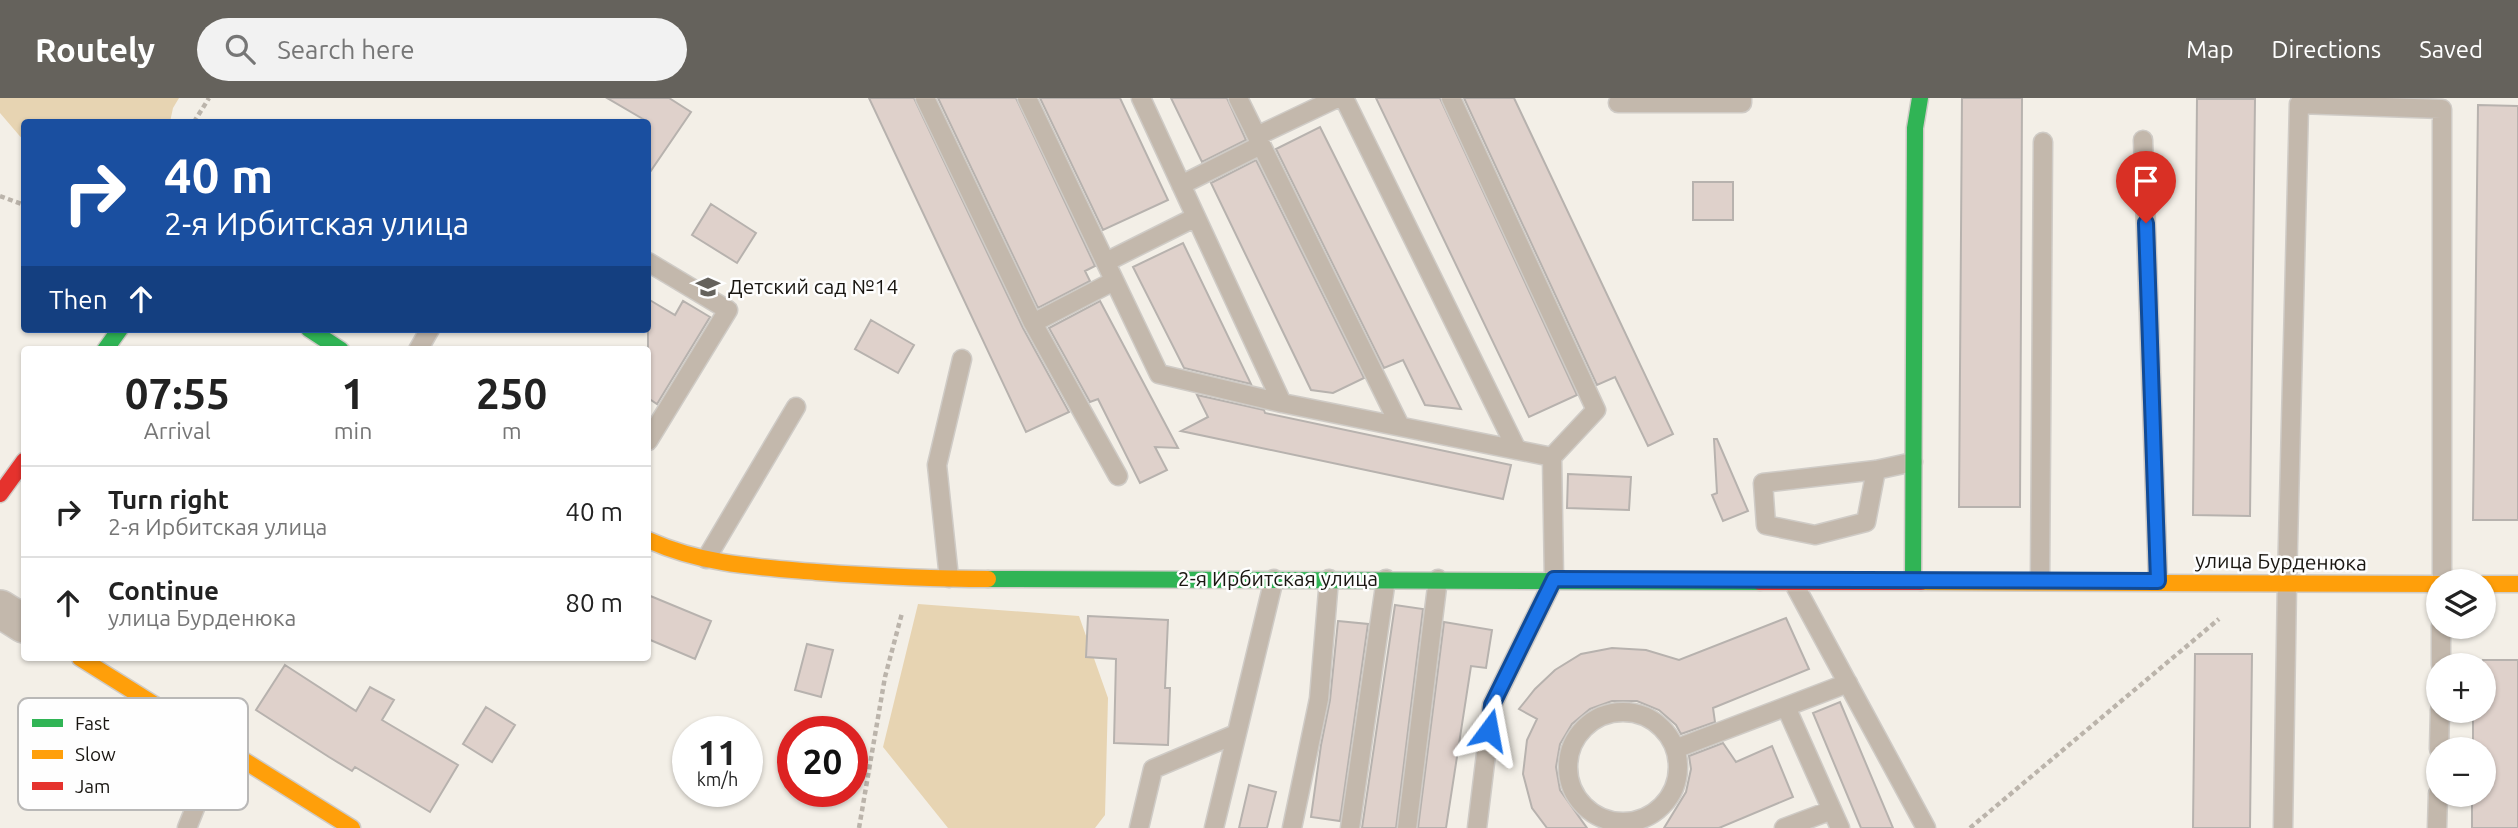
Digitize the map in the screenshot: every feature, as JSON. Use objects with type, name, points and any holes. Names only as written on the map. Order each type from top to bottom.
[{"type":"street","points":[[1913,581],[1914,128],[1920,98]]},
{"type":"street","points":[[315,333],[335,346]]},
{"type":"street","points":[[0,494],[21,465]]},
{"type":"street","name":"2-я Ирбитская улица","points":[[651,541],[677,553],[731,565],[911,579],[1913,581]]},
{"type":"street","name":"улица Бурденюка","points":[[1913,581],[2426,582]]},
{"type":"street","points":[[2496,584],[2518,584]]},
{"type":"street","points":[[0,608],[21,622]]},
{"type":"street","points":[[85,661],[145,698]]},
{"type":"street","points":[[248,762],[352,828]]},
{"type":"lane","points":[[925,98],[1033,323],[1118,476]]},
{"type":"lane","points":[[1027,98],[1159,374],[1282,403],[1552,457]]},
{"type":"lane","points":[[1141,98],[1282,403]]},
{"type":"lane","points":[[1238,98],[1400,426]]},
{"type":"lane","points":[[1181,185],[1337,98]]},
{"type":"lane","points":[[1343,98],[1517,450]]},
{"type":"lane","points":[[1451,98],[1596,410],[1552,457],[1554,579],[1492,705],[1477,828]]},
{"type":"lane","points":[[1618,103],[1742,103],[1742,98]]},
{"type":"lane","points":[[2283,828],[2299,104],[2442,108],[2440,569]]},
{"type":"lane","points":[[2143,140],[2158,581]]},
{"type":"lane","points":[[2040,581],[2043,142]]},
{"type":"lane","points":[[1106,262],[1196,218]]},
{"type":"lane","points":[[651,264],[729,310],[651,436]]},
{"type":"lane","points":[[1033,323],[1114,281]]},
{"type":"lane","points":[[948,578],[937,465],[962,359]]},
{"type":"lane","points":[[706,559],[796,407]]},
{"type":"lane","points":[[1876,470],[1866,522],[1815,536],[1766,524],[1763,483],[1876,470],[1913,462]]},
{"type":"lane","points":[[1214,828],[1274,579]]},
{"type":"lane","points":[[1292,828],[1319,699],[1329,579]]},
{"type":"lane","points":[[1350,828],[1386,579]]},
{"type":"lane","points":[[1407,828],[1438,579]]},
{"type":"lane","points":[[1792,580],[1926,828]]},
{"type":"lane","points":[[1675,749],[1848,683]]},
{"type":"lane","points":[[1786,707],[1840,828]]},
{"type":"lane","points":[[1611,713],[1630,713],[1649,718],[1664,730],[1675,749],[1679,765],[1676,784],[1667,801],[1649,816],[1630,822],[1611,821],[1593,814],[1572,789],[1568,770],[1570,751],[1579,734],[1593,721],[1611,713]]},
{"type":"lane","points":[[1139,828],[1153,769],[1236,734]]},
{"type":"lane","points":[[2437,828],[2438,807]]},
{"type":"lane","points":[[187,828],[194,810]]},
{"type":"lane","points":[[1784,828],[1832,810]]},
{"type":"path","points":[[196,119],[209,98]]},
{"type":"path","points":[[0,196],[21,204]]},
{"type":"path","points":[[859,828],[885,677],[911,579]]},
{"type":"path","points":[[1970,828],[2219,620]]},
{"type":"shaded area","points":[[0,98],[179,98],[171,119],[21,119],[21,138],[0,113]]},
{"type":"shaded area","points":[[918,604],[1079,616],[1108,698],[1105,815],[1095,828],[948,828],[883,747]]},
{"type":"building","points":[[607,98],[669,98],[691,112],[651,171],[651,119],[643,119]]},
{"type":"building","points":[[869,98],[914,98],[1023,328],[1069,412],[1026,432]]},
{"type":"building","points":[[938,98],[1016,98],[1095,266],[1085,271],[1090,281],[1038,308]]},
{"type":"building","points":[[1040,98],[1120,98],[1168,200],[1103,230]]},
{"type":"building","points":[[1171,98],[1227,98],[1246,140],[1202,162]]},
{"type":"building","points":[[1376,98],[1440,98],[1577,395],[1529,417]]},
{"type":"building","points":[[1464,98],[1514,98],[1673,434],[1648,446],[1615,377],[1597,385]]},
{"type":"building","points":[[1962,98],[2022,98],[2020,507],[1959,507]]},
{"type":"building","points":[[2197,99],[2255,99],[2250,516],[2193,515]]},
{"type":"building","points":[[2478,105],[2518,106],[2518,520],[2473,520]]},
{"type":"building","points":[[1320,127],[1461,409],[1425,405],[1403,360],[1384,368],[1276,149]]},
{"type":"building","points":[[1256,160],[1364,378],[1333,393],[1311,390],[1211,183]]},
{"type":"building","points":[[1693,182],[1733,182],[1733,220],[1693,220]]},
{"type":"building","points":[[711,204],[756,233],[737,263],[692,235]]},
{"type":"building","points":[[1183,243],[1251,384],[1184,368],[1133,267]]},
{"type":"building","points":[[651,301],[675,315],[683,301],[710,317],[657,404],[651,400],[651,346],[648,346],[648,333],[651,333]]},
{"type":"building","points":[[1100,301],[1178,448],[1155,447],[1167,470],[1140,483],[1098,399],[1090,402],[1049,328]]},
{"type":"building","points":[[871,320],[914,345],[898,373],[855,349]]},
{"type":"building","points":[[1197,395],[1264,410],[1265,413],[1511,465],[1503,499],[1181,431],[1208,417]]},
{"type":"building","points":[[1714,439],[1717,439],[1748,511],[1723,521],[1712,495],[1717,493]]},
{"type":"building","points":[[1568,474],[1631,477],[1629,510],[1567,508]]},
{"type":"building","points":[[651,596],[711,621],[695,659],[651,640]]},
{"type":"building","points":[[1395,605],[1423,609],[1396,828],[1362,828]]},
{"type":"building","points":[[1088,616],[1168,620],[1165,688],[1170,688],[1168,745],[1114,743],[1116,659],[1086,657]]},
{"type":"building","points":[[1786,618],[1809,669],[1713,708],[1715,722],[1681,734],[1676,725],[1659,710],[1637,701],[1612,701],[1590,709],[1572,724],[1560,744],[1556,767],[1560,790],[1587,828],[1547,828],[1532,808],[1523,774],[1527,740],[1537,719],[1519,709],[1555,670],[1581,654],[1612,648],[1646,650],[1679,660]]},
{"type":"building","points":[[1338,621],[1368,624],[1340,821],[1311,817],[1330,700]]},
{"type":"building","points":[[1444,622],[1492,630],[1486,668],[1471,666],[1446,828],[1418,828]]},
{"type":"building","points":[[807,644],[833,650],[821,697],[795,690]]},
{"type":"building","points":[[2195,654],[2252,654],[2250,828],[2193,828]]},
{"type":"building","points":[[2496,660],[2518,660],[2518,828],[2472,828],[2472,807],[2496,807],[2496,737],[2473,737],[2473,723],[2496,723]]},
{"type":"building","points":[[285,665],[356,711],[370,687],[394,700],[382,720],[458,765],[430,812],[355,767],[352,771],[256,710]]},
{"type":"building","points":[[1840,702],[1893,828],[1861,828],[1813,713]]},
{"type":"building","points":[[486,707],[515,725],[492,762],[463,744]]},
{"type":"building","points":[[1723,743],[1736,762],[1772,746],[1793,797],[1719,828],[1664,828],[1686,792],[1691,769],[1689,756]]},
{"type":"building","points":[[1249,785],[1276,792],[1267,828],[1239,828]]},
{"type":"traffic: fast","points":[[1913,581],[1915,128],[1920,98]]},
{"type":"traffic: fast","points":[[108,346],[117,333]]},
{"type":"traffic: fast","points":[[315,333],[335,346]]},
{"type":"traffic: fast","points":[[988,579],[1760,582]]},
{"type":"traffic: slow","points":[[651,541],[689,555],[751,566],[880,576],[988,579]]},
{"type":"traffic: slow","points":[[1921,582],[2426,584]]},
{"type":"traffic: slow","points":[[2496,584],[2518,584]]},
{"type":"traffic: slow","points":[[85,661],[144,698]]},
{"type":"traffic: slow","points":[[248,763],[352,828]]},
{"type":"traffic: jam","points":[[0,494],[21,465]]},
{"type":"traffic: jam","points":[[1760,582],[1921,582]]},
{"type":"place","name":"Детский сад №14","points":[[708,287]]},
{"type":"route","points":[[1489,730],[1492,705],[1554,579],[2158,581],[2146,223]]}]
